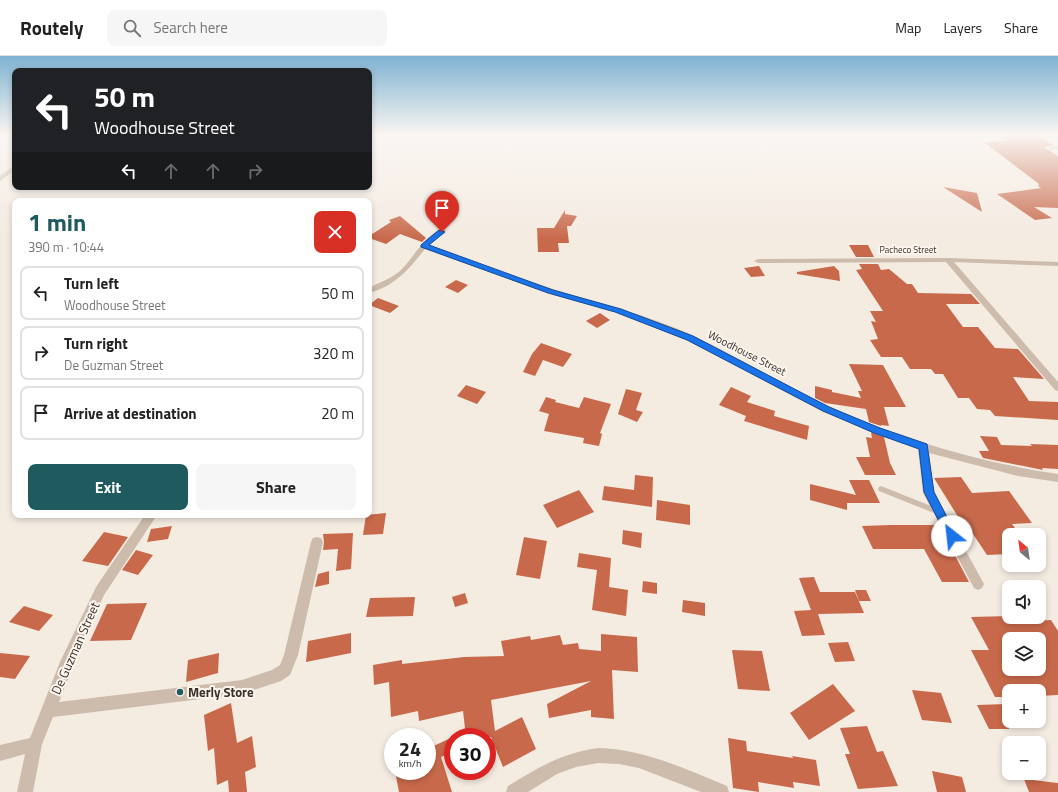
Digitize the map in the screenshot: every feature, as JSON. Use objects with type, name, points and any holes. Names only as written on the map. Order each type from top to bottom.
[{"type":"street","points":[[0,179],[12,169]]},
{"type":"street","points":[[372,289],[400,274],[424,246],[442,232]]},
{"type":"street","name":"Woodhouse Street","points":[[424,246],[551,291],[618,310],[690,338],[826,409],[877,431],[960,458],[1018,472],[1058,478]]},
{"type":"street","points":[[948,260],[1058,388]]},
{"type":"street","name":"Pacheco Street","points":[[758,261],[948,260],[1058,264]]},
{"type":"street","points":[[923,447],[929,492],[978,584]]},
{"type":"street","name":"De Guzman Street","points":[[25,792],[35,744],[65,667],[100,591],[149,518]]},
{"type":"street","points":[[48,710],[242,686],[276,676],[285,670],[291,655],[317,542]]},
{"type":"street","points":[[0,754],[35,744]]},
{"type":"street","points":[[514,792],[553,768],[580,758],[598,754],[621,755],[642,760],[721,792]]},
{"type":"lane","points":[[881,490],[939,512]]},
{"type":"building","points":[[1020,169],[1058,169],[1058,208],[1034,207],[1052,218],[1035,220],[997,194],[1041,188],[1038,186],[1039,184]]},
{"type":"building","points":[[943,187],[977,193],[982,212]]},
{"type":"building","points":[[565,210],[565,214],[577,216],[571,226],[567,226],[569,243],[558,243],[559,252],[538,252],[537,228],[554,228]]},
{"type":"building","points":[[400,216],[426,238],[422,242],[400,234],[386,244],[372,239],[372,234],[391,222],[389,220]]},
{"type":"building","points":[[849,245],[868,245],[874,257],[856,257]]},
{"type":"building","points":[[859,264],[878,264],[881,270],[889,269],[907,284],[912,284],[918,293],[971,294],[980,304],[946,304],[963,327],[978,327],[995,348],[1018,349],[1044,379],[1013,377],[1029,401],[1058,402],[1058,420],[995,416],[990,410],[977,409],[969,398],[958,398],[943,374],[935,374],[931,369],[910,369],[902,357],[881,357],[870,340],[878,339],[871,321],[876,322],[870,311],[883,311],[856,270],[862,269]]},
{"type":"building","points":[[759,266],[765,276],[751,277],[744,268]]},
{"type":"building","points":[[834,266],[839,271],[840,281],[797,274],[797,272]]},
{"type":"building","points":[[456,280],[468,285],[458,293],[445,287]]},
{"type":"building","points":[[378,298],[399,306],[390,313],[372,306],[372,303]]},
{"type":"building","points":[[600,313],[610,320],[597,328],[586,321]]},
{"type":"building","points":[[541,343],[572,354],[563,367],[543,360],[535,376],[523,372],[532,354]]},
{"type":"building","points":[[849,364],[883,365],[906,407],[884,407],[889,426],[881,426],[869,422],[866,409],[825,403],[815,398],[815,386],[832,390],[832,392],[861,398],[858,391],[862,391]]},
{"type":"building","points":[[466,385],[486,392],[477,404],[457,396]]},
{"type":"building","points":[[731,387],[751,396],[747,402],[775,411],[774,416],[809,426],[807,440],[744,421],[746,416],[719,405]]},
{"type":"building","points":[[626,389],[642,393],[636,410],[643,412],[637,422],[618,414]]},
{"type":"building","points":[[546,397],[556,400],[555,402],[579,408],[584,397],[611,404],[600,433],[602,434],[599,446],[583,443],[584,438],[544,431],[549,414],[539,411]]},
{"type":"building","points":[[871,432],[884,437],[890,463],[896,475],[865,475],[856,457],[870,457],[866,437],[872,438]]},
{"type":"building","points":[[980,436],[997,437],[1001,445],[1058,445],[1058,469],[1042,468],[1043,470],[983,458],[979,451],[989,451]]},
{"type":"building","points":[[635,475],[653,477],[652,507],[602,500],[604,486],[634,490]]},
{"type":"building","points":[[961,477],[972,493],[1009,491],[1032,523],[1012,524],[1015,528],[1002,528],[1002,554],[987,555],[969,528],[965,528],[934,478]]},
{"type":"building","points":[[849,480],[869,480],[880,503],[847,503],[847,510],[810,500],[810,484],[856,495]]},
{"type":"building","points":[[579,490],[594,512],[557,528],[543,505]]},
{"type":"building","points":[[657,500],[690,505],[690,525],[656,520]]},
{"type":"building","points":[[386,513],[383,534],[363,535],[366,518],[372,518],[372,514]]},
{"type":"building","points":[[939,525],[969,582],[942,582],[924,549],[873,549],[862,526]]},
{"type":"building","points":[[172,526],[168,539],[147,542],[151,529]]},
{"type":"building","points":[[623,530],[642,533],[641,548],[622,544]]},
{"type":"building","points":[[104,532],[128,537],[108,566],[82,561]]},
{"type":"building","points":[[353,533],[351,569],[336,571],[338,549],[323,550],[323,534]]},
{"type":"building","points":[[524,537],[547,541],[540,579],[516,575]]},
{"type":"building","points":[[136,550],[153,555],[138,575],[122,570]]},
{"type":"building","points":[[579,553],[611,558],[609,587],[628,590],[626,616],[592,610],[597,570],[577,567]]},
{"type":"building","points":[[329,571],[329,584],[315,587],[318,574]]},
{"type":"building","points":[[814,577],[820,592],[855,592],[864,613],[818,614],[825,635],[802,636],[794,611],[811,610],[799,578]]},
{"type":"building","points":[[643,581],[657,583],[657,594],[642,592]]},
{"type":"building","points":[[855,590],[866,590],[871,601],[859,601]]},
{"type":"building","points":[[465,593],[468,603],[455,607],[452,597]]},
{"type":"building","points":[[415,597],[413,616],[366,617],[370,598]]},
{"type":"building","points":[[683,600],[705,603],[705,616],[682,612]]},
{"type":"building","points":[[147,603],[131,640],[90,641],[107,604]]},
{"type":"building","points":[[24,606],[53,615],[39,631],[9,622]]},
{"type":"building","points":[[1002,616],[1002,624],[1046,624],[1046,620],[1051,620],[1058,631],[1058,695],[1046,696],[1046,684],[1002,684],[1002,697],[995,697],[971,650],[989,650],[971,617]]},
{"type":"building","points":[[351,633],[351,653],[306,662],[308,641]]},
{"type":"building","points":[[601,634],[637,637],[638,672],[612,670],[614,719],[591,717],[591,710],[549,718],[547,704],[591,681],[491,700],[495,728],[465,728],[463,711],[419,721],[418,711],[391,717],[389,682],[374,685],[373,665],[402,660],[402,664],[464,657],[504,656],[501,641],[530,636],[531,640],[560,635],[563,645],[578,643],[579,649],[601,651]]},
{"type":"building","points":[[848,642],[855,661],[835,662],[828,643]]},
{"type":"building","points":[[732,650],[762,651],[770,691],[738,689]]},
{"type":"building","points":[[0,653],[30,656],[15,679],[0,677]]},
{"type":"building","points":[[219,653],[218,673],[186,682],[188,660]]},
{"type":"building","points":[[833,684],[855,711],[809,740],[790,713]]},
{"type":"building","points":[[912,690],[941,693],[952,723],[922,720]]},
{"type":"building","points":[[231,703],[237,743],[252,736],[256,767],[245,772],[247,792],[229,792],[228,780],[217,785],[214,748],[208,751],[204,715]]},
{"type":"building","points":[[1002,704],[1002,728],[1009,729],[989,729],[977,705]]},
{"type":"building","points":[[522,717],[536,749],[503,767],[496,750],[496,730]]},
{"type":"building","points":[[867,726],[877,752],[883,751],[898,786],[858,789],[845,754],[850,754],[840,728]]},
{"type":"building","points":[[728,738],[746,741],[747,751],[816,760],[820,786],[793,782],[794,788],[758,782],[759,792],[733,788]]},
{"type":"building","points":[[444,741],[444,756],[441,757],[444,767],[444,780],[448,780],[452,792],[399,792],[397,780],[436,780],[436,745]]},
{"type":"building","points":[[932,771],[962,777],[966,792],[937,792]]},
{"type":"building","points":[[1024,780],[1058,783],[1058,792],[1029,792]]},
{"type":"place","name":"Merly Store","points":[[180,692]]},
{"type":"route","points":[[442,232],[424,246],[551,291],[618,310],[690,338],[826,409],[877,431],[923,447],[929,492],[952,536]]}]
